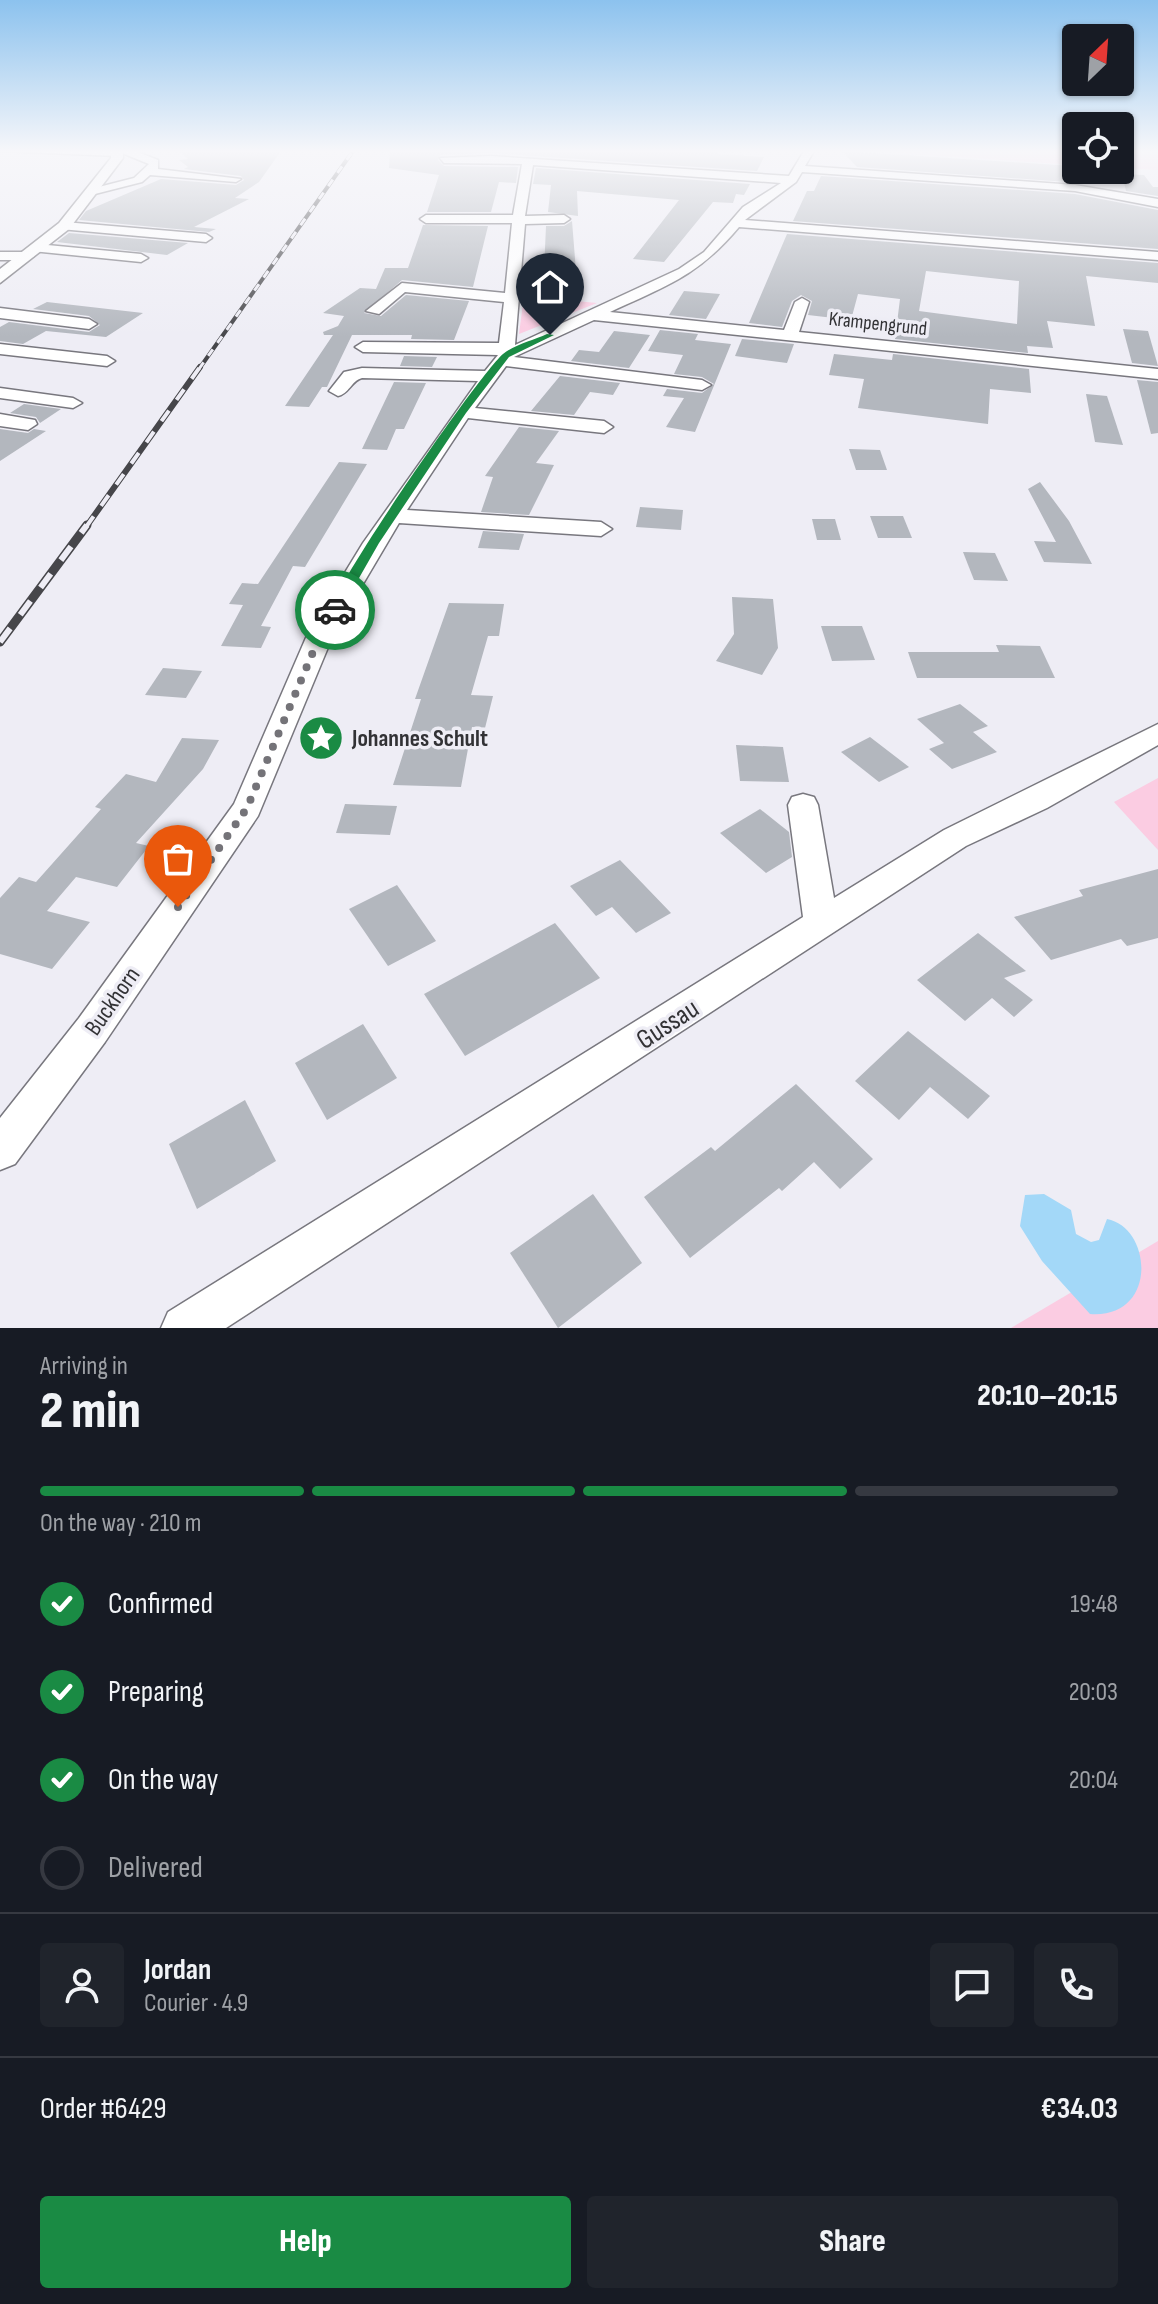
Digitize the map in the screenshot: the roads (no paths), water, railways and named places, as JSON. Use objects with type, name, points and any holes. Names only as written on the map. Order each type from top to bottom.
[{"type":"main road","points":[[0,278],[75,213]]},
{"type":"street","points":[[501,360],[512,298],[521,213]]},
{"type":"street","points":[[338,391],[350,376],[362,373],[501,360],[697,264],[747,213]]},
{"type":"street","points":[[426,219],[560,218]]},
{"type":"street","points":[[68,222],[163,223],[158,226]]},
{"type":"street","points":[[68,222],[206,238]]},
{"type":"street","points":[[734,223],[840,227],[1083,246],[1158,256]]},
{"type":"street","points":[[0,256],[32,252],[141,258]]},
{"type":"street","points":[[374,311],[402,287],[512,298]]},
{"type":"street","points":[[790,336],[802,302]]},
{"type":"street","points":[[0,313],[89,324]]},
{"type":"street","name":"Krampengrund","points":[[594,315],[1158,374]]},
{"type":"street","points":[[363,347],[501,360],[702,385]]},
{"type":"street","points":[[0,349],[107,361]]},
{"type":"street","name":"Buckhorn","points":[[0,1150],[92,1030],[247,808],[321,633],[392,516],[501,360]]},
{"type":"street","points":[[0,393],[73,403]]},
{"type":"street","points":[[463,412],[604,427]]},
{"type":"street","points":[[0,420],[28,424]]},
{"type":"street","points":[[392,516],[601,529]]},
{"type":"street","name":"Gussau","points":[[184,1328],[955,838],[1036,800],[1158,733]]},
{"type":"street","points":[[803,805],[821,924]]},
{"type":"water","points":[[1044,1194],[1071,1210],[1076,1234],[1091,1242],[1099,1240],[1107,1219],[1122,1226],[1133,1238],[1140,1254],[1141,1272],[1137,1289],[1128,1303],[1112,1312],[1090,1314],[1042,1261],[1020,1226],[1025,1195]]},
{"type":"railway","points":[[199,369],[309,213]]},
{"type":"railway","points":[[86,527],[200,367]]},
{"type":"railway","points":[[0,642],[87,525]]},
{"type":"place","name":"Johannes Schult","points":[[321,738]]}]
